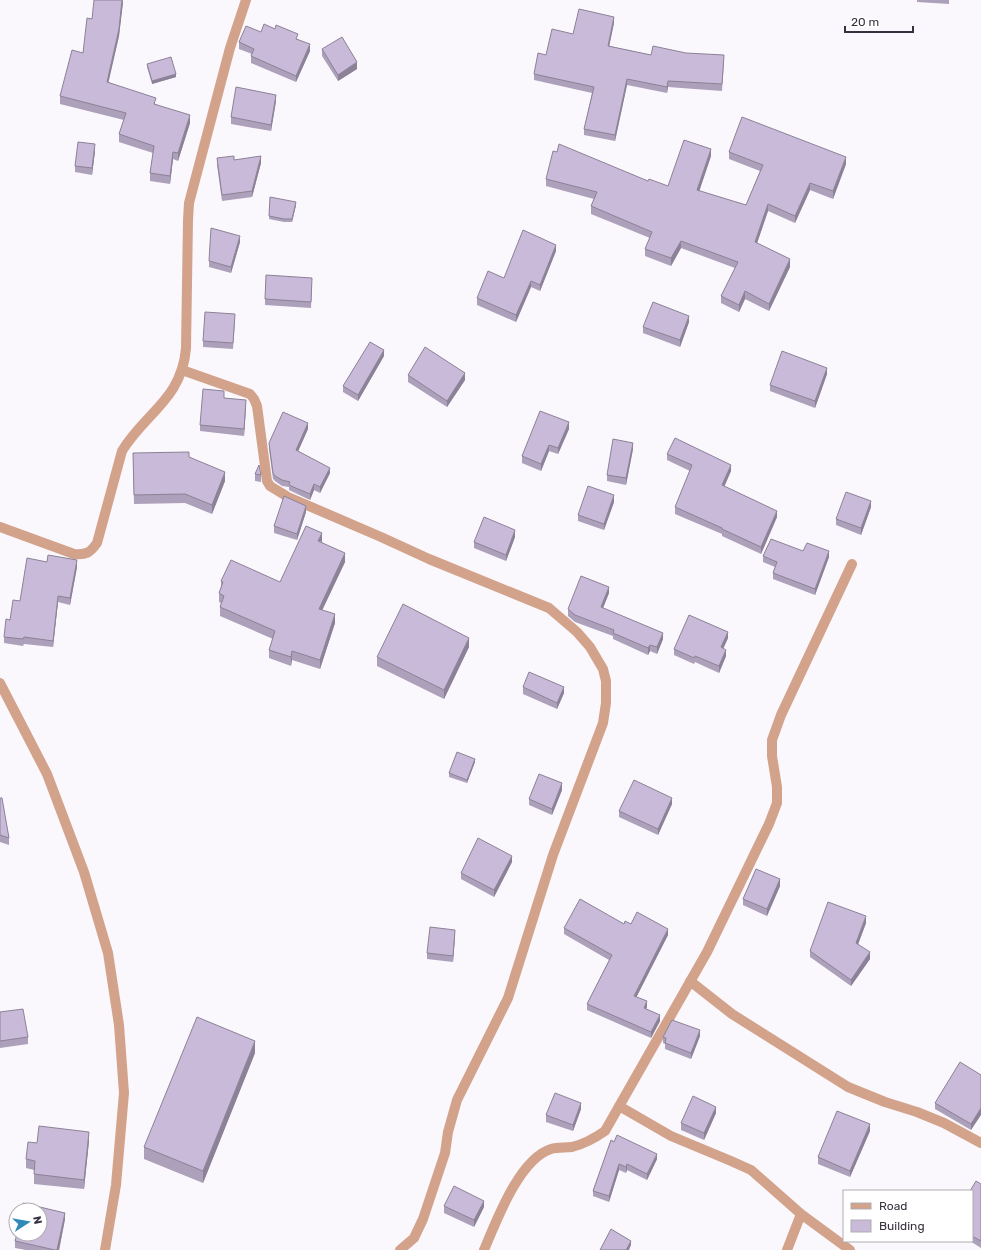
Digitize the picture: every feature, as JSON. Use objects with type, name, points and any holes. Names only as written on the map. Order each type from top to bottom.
[{"type":"street","points":[[0,527],[74,554],[84,555],[92,550],[97,543],[122,451],[128,441],[170,394],[184,366],[186,348],[189,203],[230,48],[246,0]]},
{"type":"street","points":[[182,370],[250,394],[254,398],[257,406],[267,481],[270,486],[288,497],[429,559],[549,608],[577,632],[590,646],[603,669],[606,681],[606,703],[602,723],[593,751],[553,855],[508,998],[457,1100],[448,1132],[445,1153],[423,1219],[414,1238],[400,1250]]},
{"type":"street","points":[[484,1250],[505,1202],[524,1170],[536,1158],[550,1150],[572,1147],[594,1139],[605,1131],[720,926],[769,824],[777,803],[777,787],[772,756],[772,740],[781,715],[852,564]]},
{"type":"street","points":[[0,683],[4,701],[47,774],[84,872],[108,953],[119,1024],[124,1093],[116,1184],[105,1250]]},
{"type":"street","points":[[690,981],[732,1014],[848,1087],[944,1123],[981,1143]]},
{"type":"street","points":[[619,1106],[671,1136],[731,1160],[751,1170],[801,1214],[850,1250]]},
{"type":"street","points":[[788,1250],[801,1214]]},
{"type":"building","points":[[94,0],[122,0],[119,29],[107,82],[156,98],[154,104],[190,115],[178,153],[173,152],[170,176],[150,173],[154,146],[119,134],[126,113],[60,96],[72,50],[83,53],[87,18],[92,19]]},
{"type":"building","points":[[579,9],[614,17],[608,46],[651,55],[653,46],[686,53],[724,55],[722,84],[668,81],[667,87],[627,79],[615,135],[584,129],[594,87],[534,74],[538,53],[546,55],[552,29],[573,34]]},
{"type":"building","points":[[264,24],[275,29],[276,25],[298,34],[296,39],[310,44],[296,76],[251,56],[254,49],[239,42],[246,26],[261,32]]},
{"type":"building","points":[[342,37],[357,62],[338,75],[322,49]]},
{"type":"building","points":[[171,57],[176,74],[152,81],[147,64]]},
{"type":"building","points":[[236,87],[276,95],[271,125],[231,117]]},
{"type":"building","points":[[742,117],[846,157],[833,191],[810,183],[795,216],[768,204],[755,242],[790,259],[769,304],[745,291],[739,305],[721,296],[738,262],[681,241],[671,258],[645,249],[652,232],[591,206],[597,192],[546,179],[553,151],[557,152],[559,144],[648,181],[649,179],[668,186],[684,140],[711,149],[697,190],[746,205],[763,165],[729,152]]},
{"type":"building","points":[[78,142],[95,144],[92,168],[75,166]]},
{"type":"building","points":[[234,156],[234,160],[261,156],[252,191],[222,195],[217,158]]},
{"type":"building","points":[[270,197],[296,202],[292,219],[269,216]]},
{"type":"building","points":[[211,228],[240,236],[231,267],[209,261]]},
{"type":"building","points":[[523,230],[556,245],[540,285],[531,281],[516,315],[477,298],[488,271],[504,278]]},
{"type":"building","points":[[266,275],[312,278],[311,302],[265,299]]},
{"type":"building","points":[[653,302],[689,316],[680,340],[643,327]]},
{"type":"building","points":[[205,312],[235,314],[233,343],[203,341]]},
{"type":"building","points":[[370,342],[384,350],[358,395],[343,386]]},
{"type":"building","points":[[425,347],[465,373],[447,401],[408,375]]},
{"type":"building","points":[[782,351],[827,368],[815,401],[770,385]]},
{"type":"building","points":[[203,389],[224,391],[224,398],[246,400],[244,429],[200,425]]},
{"type":"building","points":[[540,411],[569,422],[558,448],[549,445],[541,464],[522,456]]},
{"type":"building","points":[[283,412],[308,423],[296,450],[330,468],[320,487],[314,484],[310,494],[291,486],[289,484],[290,482],[282,480],[273,473],[269,443]]},
{"type":"building","points":[[675,438],[731,465],[722,485],[777,511],[761,547],[675,507],[692,465],[667,454]]},
{"type":"building","points":[[613,439],[633,443],[626,478],[607,475]]},
{"type":"building","points":[[189,452],[189,457],[225,472],[212,505],[185,494],[134,495],[133,453]]},
{"type":"building","points":[[259,465],[261,475],[255,474]]},
{"type":"building","points":[[588,486],[614,495],[604,524],[578,515]]},
{"type":"building","points":[[846,492],[871,501],[861,528],[836,519]]},
{"type":"building","points":[[284,496],[306,506],[297,534],[274,526]]},
{"type":"building","points":[[484,517],[515,530],[506,555],[474,542]]},
{"type":"building","points":[[306,526],[322,533],[318,541],[345,553],[319,609],[335,614],[320,660],[292,651],[291,657],[269,650],[275,631],[220,607],[224,596],[219,593],[223,582],[221,581],[231,560],[280,582]]},
{"type":"building","points":[[771,539],[803,551],[807,543],[829,551],[815,589],[773,573],[777,562],[763,556]]},
{"type":"building","points":[[48,555],[77,560],[70,598],[58,596],[53,641],[24,637],[23,639],[4,637],[6,619],[10,620],[13,600],[20,601],[27,558],[47,562]]},
{"type":"building","points":[[581,576],[609,587],[601,607],[663,633],[657,647],[650,645],[648,648],[613,633],[614,630],[575,615],[568,609]]},
{"type":"building","points":[[403,604],[469,638],[444,690],[377,657]]},
{"type":"building","points":[[689,615],[728,632],[721,647],[726,650],[719,666],[695,656],[694,658],[674,649]]},
{"type":"building","points":[[529,672],[564,687],[557,703],[523,687]]},
{"type":"building","points":[[457,752],[475,759],[467,780],[449,773]]},
{"type":"building","points":[[539,774],[562,783],[552,809],[529,799]]},
{"type":"building","points":[[634,780],[672,798],[658,829],[619,811]]},
{"type":"building","points":[[0,798],[2,798],[9,838],[0,835]]},
{"type":"building","points":[[478,838],[512,856],[494,890],[461,873]]},
{"type":"building","points":[[756,869],[780,879],[767,909],[743,899]]},
{"type":"building","points":[[580,899],[624,924],[625,921],[631,924],[637,912],[668,929],[634,996],[647,1001],[644,1008],[660,1015],[651,1032],[587,1004],[612,955],[564,928]]},
{"type":"building","points":[[828,902],[866,916],[856,943],[870,952],[851,980],[810,951]]},
{"type":"building","points":[[430,927],[455,930],[453,956],[427,953]]},
{"type":"building","points":[[23,1009],[28,1037],[0,1041],[0,1012]]},
{"type":"building","points":[[197,1017],[255,1041],[203,1171],[144,1147]]},
{"type":"building","points":[[672,1020],[700,1030],[691,1053],[665,1043],[666,1038],[663,1037]]},
{"type":"building","points":[[960,1062],[981,1075],[981,1108],[971,1124],[935,1103]]},
{"type":"building","points":[[555,1093],[581,1103],[573,1125],[546,1115]]},
{"type":"building","points":[[693,1096],[716,1107],[704,1133],[681,1123]]},
{"type":"building","points":[[837,1111],[870,1124],[850,1171],[818,1157]]},
{"type":"building","points":[[39,1126],[89,1132],[84,1180],[34,1174],[35,1161],[26,1159],[28,1142],[37,1143]]},
{"type":"building","points":[[617,1135],[657,1154],[647,1174],[627,1164],[626,1167],[619,1164],[609,1196],[593,1191],[611,1140],[614,1142]]},
{"type":"building","points":[[976,1181],[981,1184],[981,1241],[973,1237],[973,1190],[971,1190]]},
{"type":"building","points":[[454,1186],[484,1201],[474,1220],[444,1206]]},
{"type":"building","points":[[48,1209],[65,1213],[57,1250],[19,1242],[48,1242]]},
{"type":"building","points":[[611,1229],[631,1241],[626,1250],[600,1250]]}]
